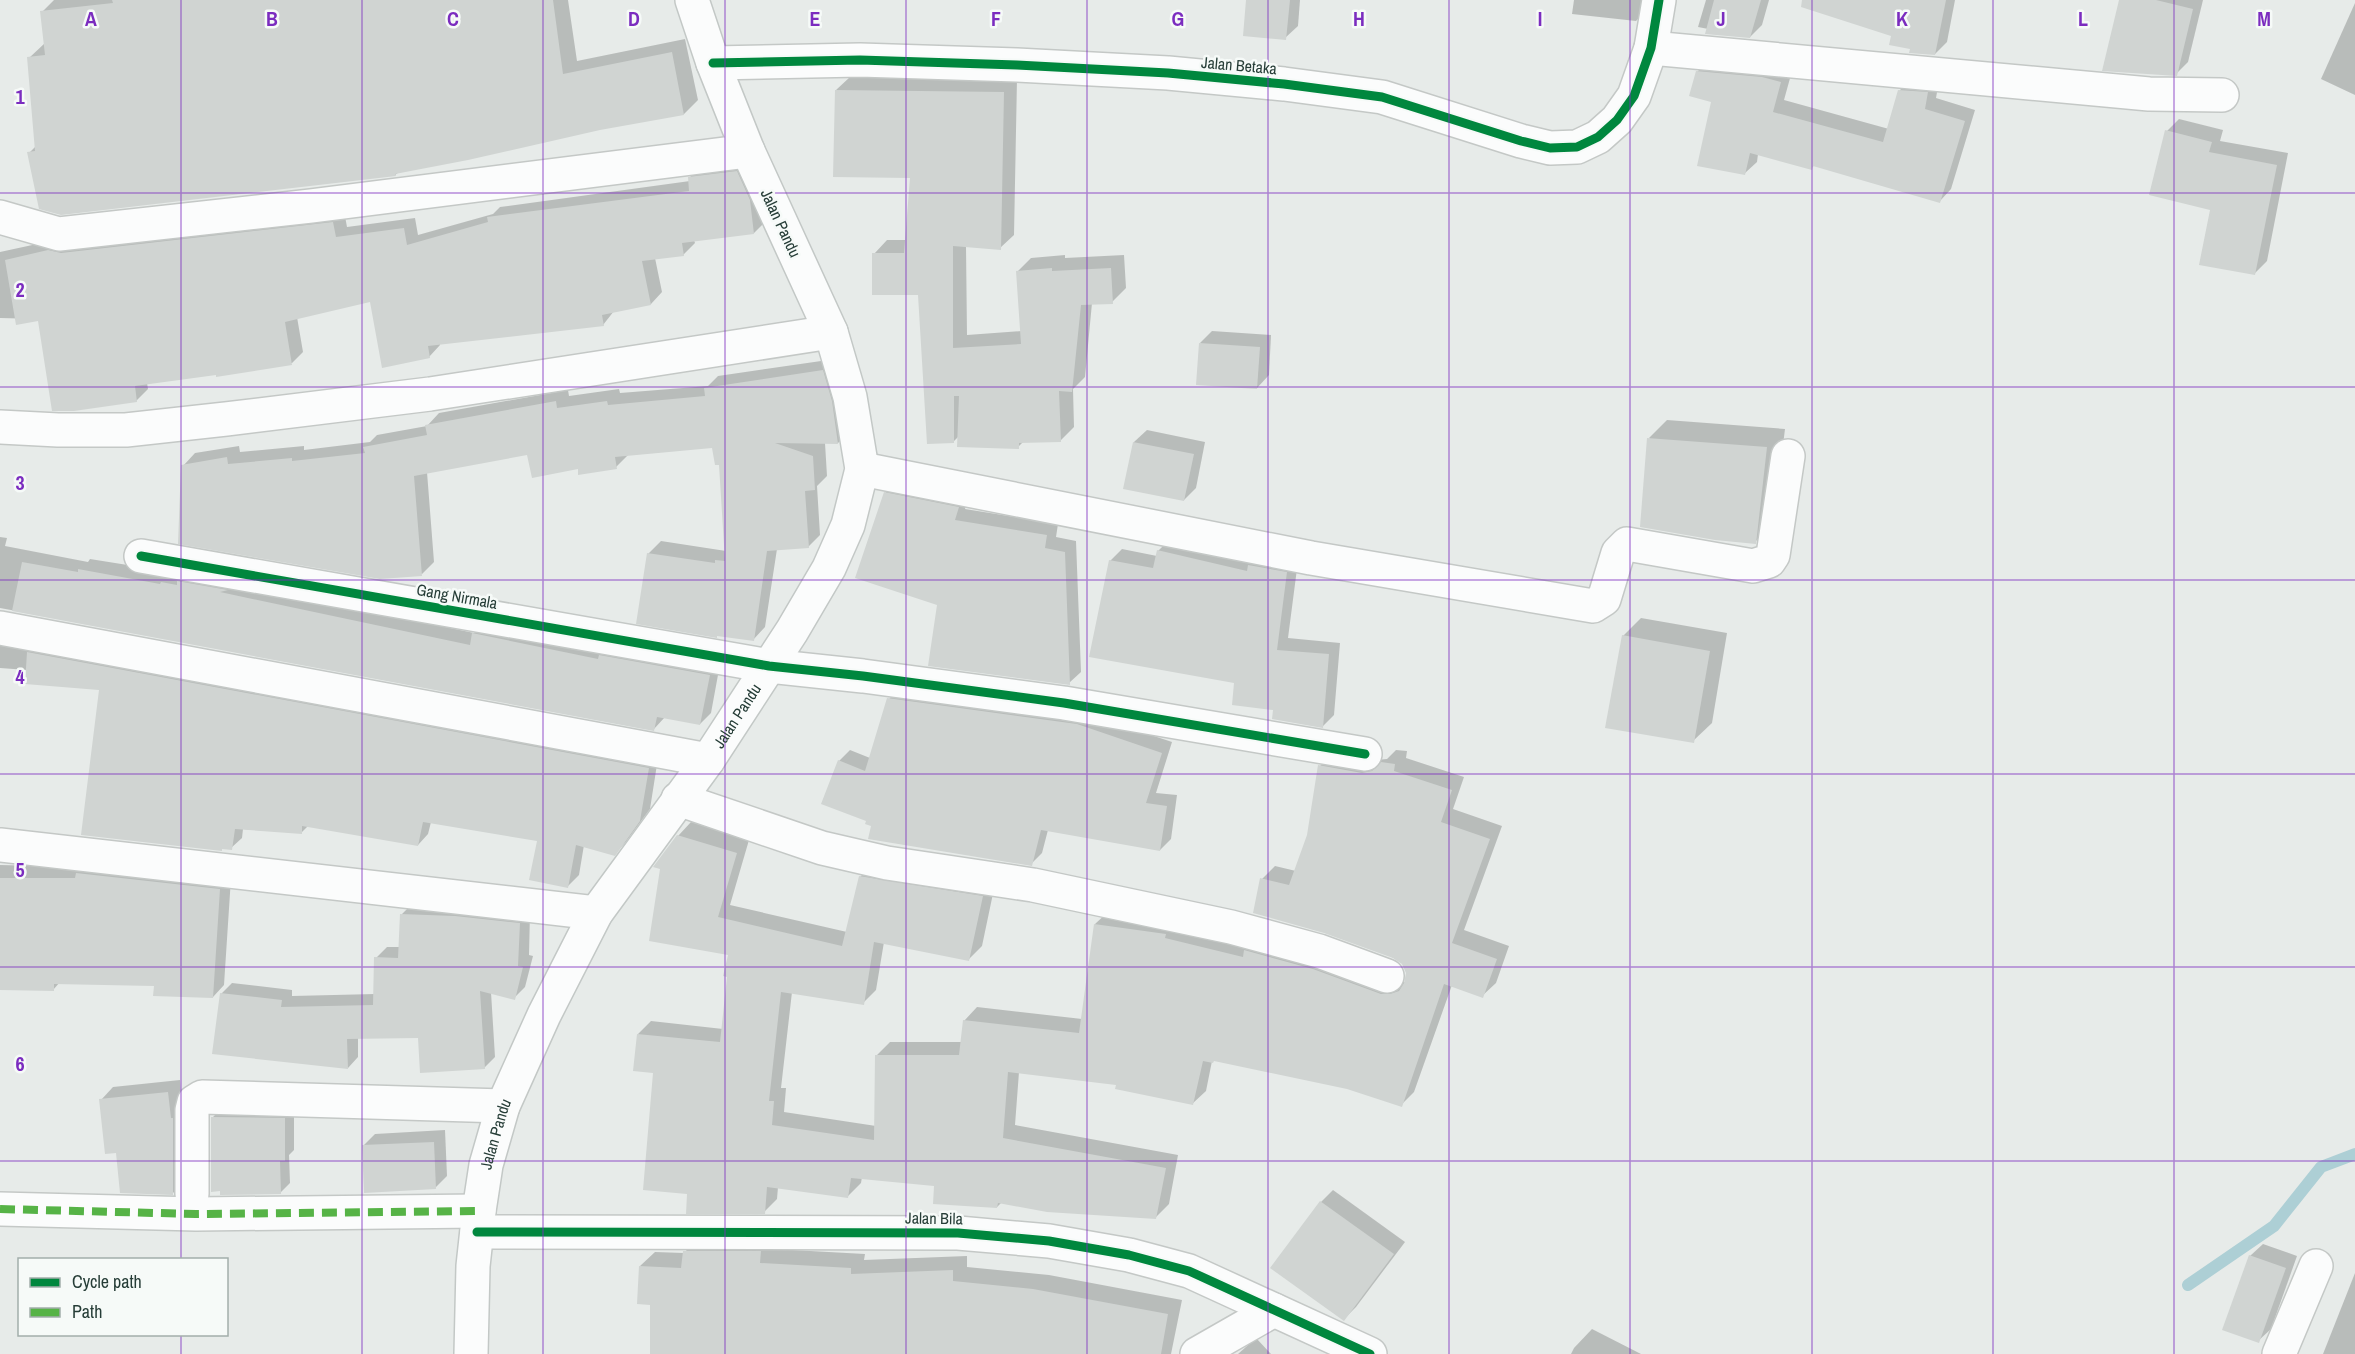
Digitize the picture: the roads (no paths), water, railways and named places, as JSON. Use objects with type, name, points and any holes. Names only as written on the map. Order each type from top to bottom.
[{"type":"street","name":"Jalan Pandu","points":[[471,1354],[473,1266],[478,1222],[486,1165],[503,1106],[544,1015],[596,914],[708,760],[829,568],[848,525],[862,469],[850,397],[831,332],[748,151],[712,63],[692,0]]},
{"type":"street","name":"Jalan Betaka","points":[[712,63],[860,60],[1017,65],[1168,73],[1284,84],[1382,97],[1550,148],[1577,147],[1598,137],[1617,120],[1634,96],[1651,48],[1659,0]]},
{"type":"street","points":[[1651,48],[2148,94],[2222,95]]},
{"type":"street","points":[[0,217],[60,234],[311,206],[748,151]]},
{"type":"street","points":[[0,427],[126,430],[430,394],[831,332]]},
{"type":"street","points":[[862,469],[1311,558],[1593,606],[1604,599],[1618,553],[1628,544],[1753,566],[1769,561],[1773,555],[1788,456]]},
{"type":"street","name":"Gang Nirmala","points":[[141,556],[769,666],[1064,703],[1365,754]]},
{"type":"street","points":[[0,628],[708,760]]},
{"type":"street","points":[[678,799],[822,848],[887,863],[1033,885],[1231,927],[1319,951],[1388,976]]},
{"type":"street","points":[[0,845],[596,914]]},
{"type":"street","points":[[192,1194],[192,1110],[194,1102],[202,1097],[503,1106]]},
{"type":"street","name":"Jalan Bila","points":[[0,1209],[958,1233],[1049,1241],[1129,1255],[1189,1271],[1370,1354]]},
{"type":"street","points":[[2279,1354],[2316,1266]]},
{"type":"street","points":[[1197,1354],[1274,1310]]},
{"type":"waterway","points":[[2188,1285],[2274,1226],[2321,1167],[2355,1154]]}]
